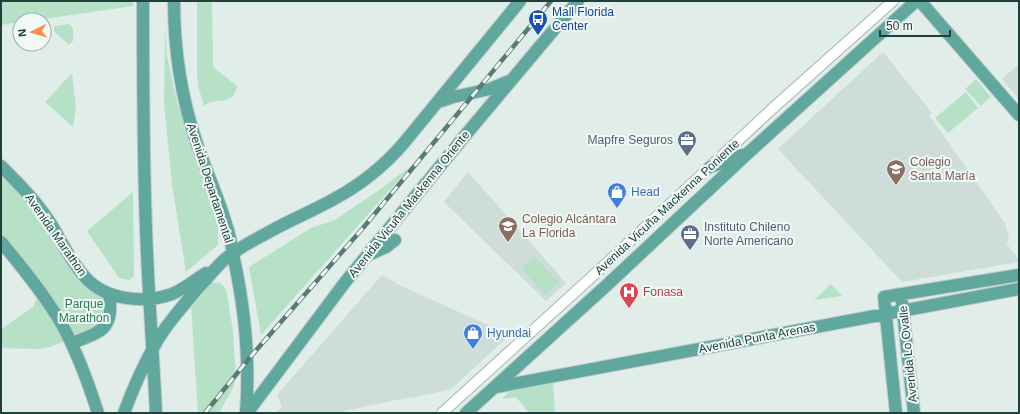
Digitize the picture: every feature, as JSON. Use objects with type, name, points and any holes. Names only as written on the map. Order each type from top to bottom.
[{"type":"main road","points":[[143,1],[144,188],[156,413]]},
{"type":"main road","name":"Avenida Departamental","points":[[174,1],[176,50],[184,97],[195,139],[227,225],[229,256],[239,282],[246,346],[247,413]]},
{"type":"main road","points":[[124,413],[135,385],[152,350],[163,332],[206,280],[229,256],[278,226],[334,200],[369,177],[393,155],[520,1]]},
{"type":"main road","name":"Avenida Vicuña Mackenna Oriente","points":[[247,413],[346,281],[578,1]]},
{"type":"main road","name":"Avenida Vicuña Mackenna Poniente","points":[[466,413],[916,1]]},
{"type":"main road","points":[[920,1],[1019,115]]},
{"type":"main road","points":[[438,102],[490,89],[512,80]]},
{"type":"main road","points":[[710,167],[748,154]]},
{"type":"main road","name":"Avenida Marathon","points":[[1,166],[40,208],[70,258],[84,277],[94,286],[109,294],[149,299],[166,296],[177,292],[229,256]]},
{"type":"main road","points":[[367,255],[386,247],[395,240]]},
{"type":"main road","points":[[1,242],[40,290],[62,324],[72,343],[98,413]]},
{"type":"main road","points":[[902,294],[1019,275]]},
{"type":"main road","name":"Avenida Punta Arenas","points":[[495,388],[1019,289]]},
{"type":"main road","points":[[72,343],[101,331],[107,324],[111,309],[109,294]]},
{"type":"main road","name":"Avenida Lo Ovalle","points":[[896,413],[884,297],[902,294],[914,413]]},
{"type":"street","name":"Avenida Vicuña Mackenna Poniente","points":[[442,413],[596,273],[772,109],[892,1]]},
{"type":"shaded area","name":"Colegio Santa María","points":[[883,52],[932,113],[929,115],[1005,223],[1009,239],[1006,243],[1019,262],[902,282],[778,149]]},
{"type":"shaded area","points":[[1019,64],[1019,99],[1002,79]]},
{"type":"shaded area","name":"Colegio Alcántara La Florida","points":[[468,172],[566,283],[546,301],[444,202]]},
{"type":"shaded area","points":[[382,275],[397,284],[510,335],[451,389],[335,413],[277,413],[282,406],[277,395]]},
{"type":"green space","points":[[1,1],[133,1],[133,6],[52,18],[52,12],[12,12],[12,23],[1,25]]},
{"type":"green space","points":[[197,1],[212,1],[213,67],[237,86],[232,97],[208,103],[204,106],[198,86],[197,74]]},
{"type":"green space","points":[[69,24],[73,28],[73,41],[69,45],[54,31],[54,26]]},
{"type":"green space","points":[[165,27],[167,56],[177,102],[218,224],[218,245],[186,272],[172,185],[164,102]]},
{"type":"green space","points":[[72,73],[76,108],[73,127],[45,102]]},
{"type":"green space","points":[[976,79],[991,97],[981,106],[965,89]]},
{"type":"green space","points":[[966,92],[978,108],[948,133],[935,118]]},
{"type":"green space","points":[[411,166],[261,335],[249,267],[311,228],[335,220]]},
{"type":"green space","name":"Parque Marathon","points":[[1,174],[37,213],[65,261],[76,276],[106,302],[106,315],[97,328],[79,335],[73,333],[19,256],[1,235]]},
{"type":"green space","points":[[133,192],[134,276],[129,280],[119,278],[87,231]]},
{"type":"green space","points":[[534,256],[559,282],[546,295],[521,269]]},
{"type":"green space","points":[[210,282],[220,283],[226,289],[233,331],[236,377],[233,388],[219,413],[198,413],[191,304]]},
{"type":"green space","points":[[831,284],[842,296],[814,300]]},
{"type":"green space","points":[[37,298],[64,339],[63,342],[40,349],[1,348],[1,329],[33,307]]},
{"type":"green space","points":[[553,382],[555,413],[529,413],[516,397],[502,399],[513,388]]},
{"type":"railway","points":[[205,413],[252,355],[363,228],[551,1]]},
{"type":"place","name":"Mall Florida Center","points":[[538,36]]},
{"type":"place","name":"Mapfre Seguros","points":[[687,157]]},
{"type":"place","name":"Colegio Santa María","points":[[896,186]]},
{"type":"place","name":"Head","points":[[617,209]]},
{"type":"place","name":"Colegio Alcántara La Florida","points":[[508,243]]},
{"type":"place","name":"Instituto Chileno Norte Americano","points":[[690,251]]},
{"type":"place","name":"Fonasa","points":[[629,309]]},
{"type":"place","name":"Hyundai","points":[[473,350]]}]
